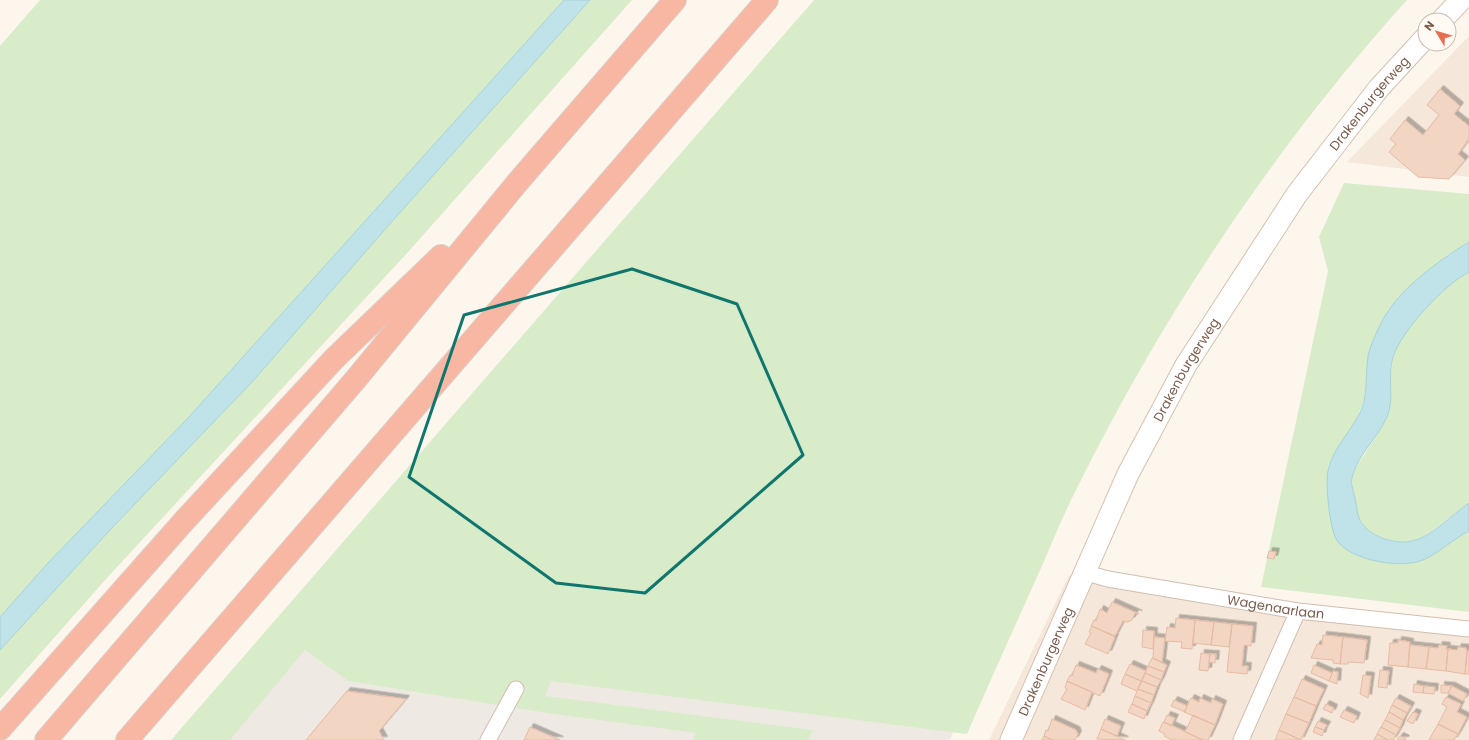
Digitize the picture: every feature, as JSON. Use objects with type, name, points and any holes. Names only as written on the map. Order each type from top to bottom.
[{"type":"highway","points":[[46,740],[356,379],[517,183],[675,0]]},
{"type":"highway","points":[[127,740],[767,0]]},
{"type":"highway","points":[[0,729],[185,520],[334,360],[517,183]]},
{"type":"main road","points":[[1450,12],[1461,0]]},
{"type":"main road","name":"Drakenburgerweg","points":[[1011,740],[1128,474],[1186,365],[1297,194],[1379,88],[1417,47]]},
{"type":"street","name":"Wagenaarlaan","points":[[1084,572],[1108,579],[1298,612],[1469,629]]},
{"type":"street","points":[[1241,740],[1298,612]]},
{"type":"street","points":[[488,740],[516,688]]},
{"type":"highlighted area","points":[[632,269],[737,304],[803,455],[645,593],[556,583],[409,477],[464,315]]},
{"type":"shaded area","points":[[1469,36],[1469,177],[1347,162],[1454,52],[1457,52],[1457,48]]},
{"type":"shaded area","points":[[1069,575],[1469,628],[1469,740],[989,740]]},
{"type":"shaded area","points":[[322,616],[965,705],[950,740],[216,740]]},
{"type":"green space","points":[[40,0],[564,0],[188,418],[47,564],[0,617],[0,46]]},
{"type":"green space","points":[[590,0],[632,0],[409,251],[106,579],[0,699],[0,650],[110,530],[253,381],[388,226]]},
{"type":"green space","points":[[814,0],[1407,0],[1359,55],[1268,171],[1186,294],[1148,357],[1112,421],[1073,496],[967,734],[551,681],[545,696],[813,730],[808,740],[693,740],[696,733],[554,714],[348,681],[305,650],[230,740],[171,740]]},
{"type":"green space","points":[[1344,183],[1469,194],[1469,242],[1448,255],[1399,296],[1388,311],[1369,354],[1364,401],[1359,412],[1336,540],[1441,548],[1469,531],[1469,612],[1261,587],[1328,271],[1319,237]]},
{"type":"green space","points":[[1469,272],[1469,503],[1422,537],[1406,541],[1388,540],[1379,537],[1365,527],[1360,520],[1355,505],[1352,475],[1377,435],[1387,413],[1391,397],[1392,363],[1397,347],[1413,322],[1424,310],[1448,287]]},
{"type":"water","points":[[564,0],[590,0],[388,226],[253,381],[110,530],[0,650],[0,617],[47,564],[188,418]]},
{"type":"water","points":[[1469,242],[1469,272],[1448,287],[1425,309],[1405,334],[1398,346],[1391,364],[1391,395],[1387,417],[1356,466],[1352,480],[1359,518],[1368,530],[1382,538],[1397,542],[1419,539],[1434,531],[1469,503],[1469,531],[1429,557],[1414,563],[1390,563],[1364,558],[1343,547],[1336,539],[1330,516],[1327,486],[1328,471],[1335,453],[1361,411],[1365,396],[1369,351],[1386,314],[1415,281],[1448,255]]},
{"type":"building","points":[[1440,89],[1460,106],[1454,114],[1469,126],[1469,139],[1458,154],[1465,160],[1449,179],[1418,177],[1389,152],[1396,144],[1390,139],[1405,120],[1423,135],[1439,115],[1427,105]]},
{"type":"building","points":[[1269,551],[1276,552],[1274,559],[1267,558]]},
{"type":"building","points":[[1112,602],[1139,614],[1135,613],[1132,620],[1127,622],[1123,621],[1115,636],[1091,626],[1094,620],[1096,621],[1100,609],[1107,613]]},
{"type":"building","points":[[1176,618],[1195,620],[1192,649],[1181,648],[1182,642],[1165,641],[1167,627],[1175,628]]},
{"type":"building","points":[[1195,620],[1214,622],[1211,645],[1193,643]]},
{"type":"building","points":[[1214,622],[1232,624],[1229,647],[1211,645]]},
{"type":"building","points":[[1232,624],[1253,626],[1251,646],[1244,645],[1242,666],[1248,666],[1247,674],[1227,672]]},
{"type":"building","points":[[1092,626],[1115,637],[1108,654],[1085,644],[1091,633],[1089,632]]},
{"type":"building","points":[[1143,630],[1154,631],[1153,649],[1142,647]]},
{"type":"building","points":[[1323,635],[1343,637],[1340,664],[1333,663],[1333,660],[1311,658],[1317,644],[1322,645]]},
{"type":"building","points":[[1154,637],[1165,638],[1162,662],[1153,658]]},
{"type":"building","points":[[1343,637],[1367,640],[1364,663],[1348,662],[1348,664],[1340,664]]},
{"type":"building","points":[[1398,640],[1410,642],[1408,667],[1388,665],[1390,643],[1398,643]]},
{"type":"building","points":[[1410,645],[1429,647],[1426,669],[1408,667]]},
{"type":"building","points":[[1439,645],[1447,646],[1446,649],[1448,649],[1446,671],[1426,669],[1429,647],[1438,648]]},
{"type":"building","points":[[1458,647],[1466,648],[1467,651],[1465,674],[1446,671],[1448,649],[1457,650]]},
{"type":"building","points":[[1467,651],[1469,651],[1469,674],[1465,674]]},
{"type":"building","points":[[1201,653],[1210,654],[1208,671],[1199,670]]},
{"type":"building","points":[[1210,654],[1216,654],[1215,663],[1209,662]]},
{"type":"building","points":[[1152,658],[1167,665],[1164,672],[1148,666]]},
{"type":"building","points":[[1130,664],[1146,671],[1141,681],[1125,674]]},
{"type":"building","points":[[1076,665],[1096,673],[1098,669],[1109,674],[1100,696],[1067,681],[1070,675],[1072,676]]},
{"type":"building","points":[[1314,665],[1332,673],[1329,681],[1311,673]]},
{"type":"building","points":[[1148,666],[1164,672],[1161,680],[1145,673]]},
{"type":"building","points":[[1380,670],[1389,671],[1387,688],[1378,687]]},
{"type":"building","points":[[1333,671],[1338,672],[1337,684],[1329,681]]},
{"type":"building","points":[[1145,673],[1161,680],[1157,687],[1142,681]]},
{"type":"building","points":[[1125,674],[1141,681],[1137,691],[1121,684]]},
{"type":"building","points":[[1363,675],[1371,676],[1368,698],[1360,694]]},
{"type":"building","points":[[1302,679],[1324,689],[1316,706],[1294,697]]},
{"type":"building","points":[[1067,681],[1092,692],[1085,710],[1061,699],[1067,689],[1065,688]]},
{"type":"building","points":[[1142,681],[1157,687],[1154,695],[1138,689]]},
{"type":"building","points":[[1414,684],[1424,686],[1423,693],[1413,692]]},
{"type":"building","points":[[1441,685],[1452,686],[1448,693],[1441,693]]},
{"type":"building","points":[[1424,686],[1435,687],[1434,694],[1423,693]]},
{"type":"building","points":[[1452,686],[1467,694],[1463,701],[1448,693]]},
{"type":"building","points":[[1138,689],[1154,695],[1151,703],[1135,696]]},
{"type":"building","points":[[347,691],[406,699],[379,731],[384,740],[306,740]]},
{"type":"building","points":[[1135,696],[1151,703],[1147,711],[1132,704]]},
{"type":"building","points":[[1294,697],[1316,706],[1309,723],[1286,714]]},
{"type":"building","points":[[1446,697],[1461,704],[1457,712],[1467,717],[1458,734],[1438,724],[1447,707],[1442,704]]},
{"type":"building","points":[[1191,698],[1199,702],[1200,698],[1211,703],[1212,699],[1223,704],[1215,725],[1184,712]]},
{"type":"building","points":[[1396,698],[1411,706],[1407,713],[1392,705]]},
{"type":"building","points":[[1174,700],[1187,706],[1185,712],[1171,706]]},
{"type":"building","points":[[1132,704],[1147,711],[1144,719],[1128,712]]},
{"type":"building","points":[[1326,704],[1334,708],[1332,713],[1323,709]]},
{"type":"building","points":[[1392,705],[1407,713],[1403,720],[1389,712]]},
{"type":"building","points":[[1344,710],[1357,716],[1354,723],[1340,717]]},
{"type":"building","points":[[1389,712],[1403,720],[1400,728],[1385,720]]},
{"type":"building","points":[[1413,712],[1418,714],[1413,724],[1407,721]]},
{"type":"building","points":[[1286,714],[1309,723],[1301,740],[1279,730]]},
{"type":"building","points":[[1167,715],[1175,718],[1171,726],[1164,722]]},
{"type":"building","points":[[1193,715],[1215,725],[1208,740],[1203,740],[1185,732]]},
{"type":"building","points":[[1052,719],[1076,730],[1078,734],[1075,740],[1053,740],[1044,736],[1046,730],[1048,731]]},
{"type":"building","points":[[1105,719],[1121,726],[1117,736],[1101,729]]},
{"type":"building","points":[[1385,720],[1400,728],[1396,735],[1381,727]]},
{"type":"building","points":[[1318,721],[1327,725],[1324,730],[1315,727]]},
{"type":"building","points":[[1163,722],[1203,740],[1172,740],[1164,736],[1165,734],[1159,731]]},
{"type":"building","points":[[1438,724],[1458,734],[1454,740],[1429,740]]},
{"type":"building","points":[[530,727],[560,740],[524,740]]},
{"type":"building","points":[[1315,727],[1324,730],[1322,736],[1313,732]]},
{"type":"building","points":[[1381,727],[1396,735],[1393,740],[1388,740],[1377,734]]},
{"type":"building","points":[[1101,729],[1125,740],[1097,739]]},
{"type":"building","points":[[1279,730],[1301,740],[1275,740]]},
{"type":"building","points":[[1377,734],[1388,740],[1374,740]]},
{"type":"building","points":[[1044,736],[1053,740],[1042,740]]},
{"type":"building","points":[[1400,736],[1406,739],[1397,740]]}]
